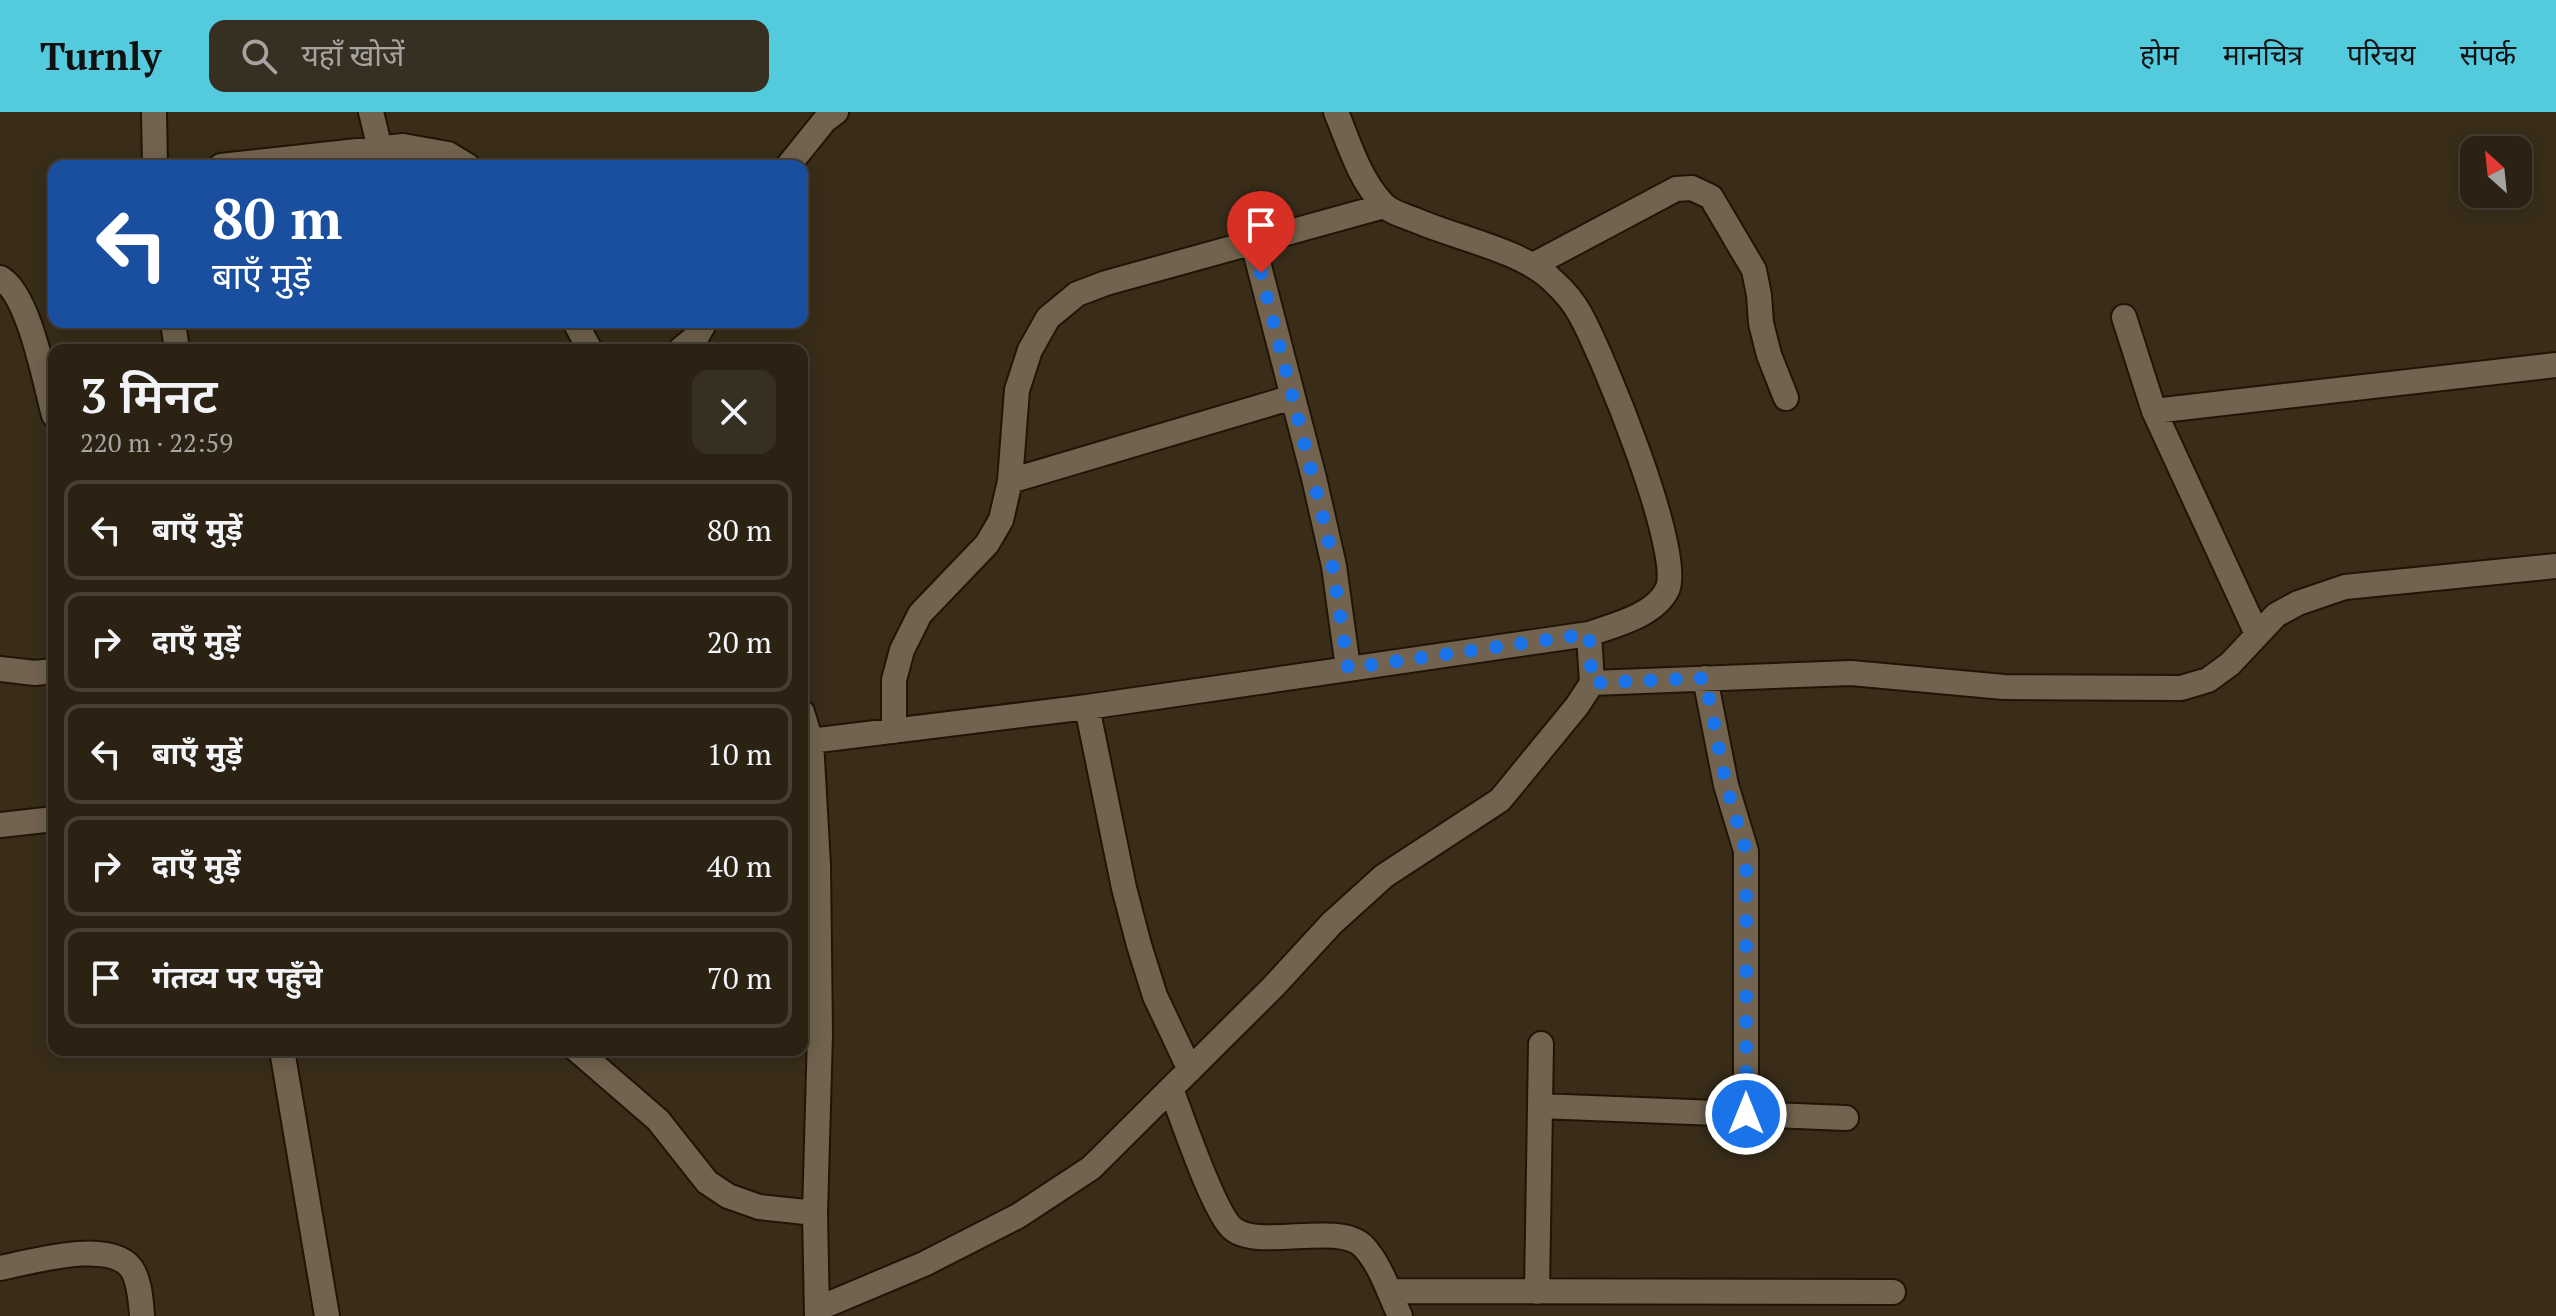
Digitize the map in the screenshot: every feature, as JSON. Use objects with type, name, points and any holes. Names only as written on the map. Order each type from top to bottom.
[{"type":"street","points":[[154,112],[155,160]]},
{"type":"street","points":[[371,112],[380,149]]},
{"type":"street","points":[[793,160],[825,120],[836,112]]},
{"type":"street","points":[[808,741],[1087,707],[1589,634],[1654,607],[1668,589],[1670,564],[1650,486],[1579,312],[1554,281],[1535,264],[1436,229],[1384,206],[1362,174],[1336,112]]},
{"type":"street","points":[[277,160],[403,146],[448,154],[458,160]]},
{"type":"street","points":[[1535,264],[1676,189],[1692,188],[1711,197],[1754,270],[1761,323],[1769,355],[1786,398]]},
{"type":"street","points":[[894,731],[894,680],[902,650],[920,614],[987,544],[1001,520],[1010,481],[1017,390],[1030,350],[1048,318],[1077,294],[1106,283],[1384,206]]},
{"type":"street","points":[[1253,243],[1334,566],[1348,668]]},
{"type":"street","points":[[0,278],[8,282],[24,306],[48,393]]},
{"type":"street","points":[[2124,317],[2154,411],[2257,634]]},
{"type":"street","points":[[687,344],[702,328]]},
{"type":"street","points":[[2154,411],[2556,365]]},
{"type":"street","points":[[1010,481],[1293,397]]},
{"type":"street","points":[[1592,683],[1851,673],[2004,687],[2181,688],[2208,680],[2230,664],[2276,615],[2298,603],[2345,587],[2556,566]]},
{"type":"street","points":[[808,752],[818,865],[817,1313],[1018,1216],[1091,1168],[1332,923],[1384,876],[1500,800],[1577,706],[1592,683],[1589,634]]},
{"type":"street","points":[[0,669],[48,672]]},
{"type":"street","points":[[1705,678],[1726,785],[1746,851],[1746,1114]]},
{"type":"street","points":[[1087,707],[1124,888],[1139,945],[1155,996],[1190,1070]]},
{"type":"street","points":[[0,825],[48,820]]},
{"type":"street","points":[[1537,1292],[1541,1044]]},
{"type":"street","points":[[283,1056],[327,1316]]},
{"type":"street","points":[[584,1056],[658,1120],[707,1182],[728,1196],[759,1207],[815,1213]]},
{"type":"street","points":[[1171,1089],[1219,1208],[1233,1229],[1250,1236],[1334,1236],[1360,1244],[1375,1262],[1400,1316]]},
{"type":"street","points":[[1540,1106],[1846,1118]]},
{"type":"street","points":[[0,1268],[85,1252],[118,1258],[133,1271],[142,1316]]},
{"type":"street","points":[[1389,1291],[1893,1292]]},
{"type":"route","points":[[1261,273],[1328,537],[1348,668],[1589,634],[1592,683],[1705,678],[1716,743],[1746,851],[1746,1114]]}]
